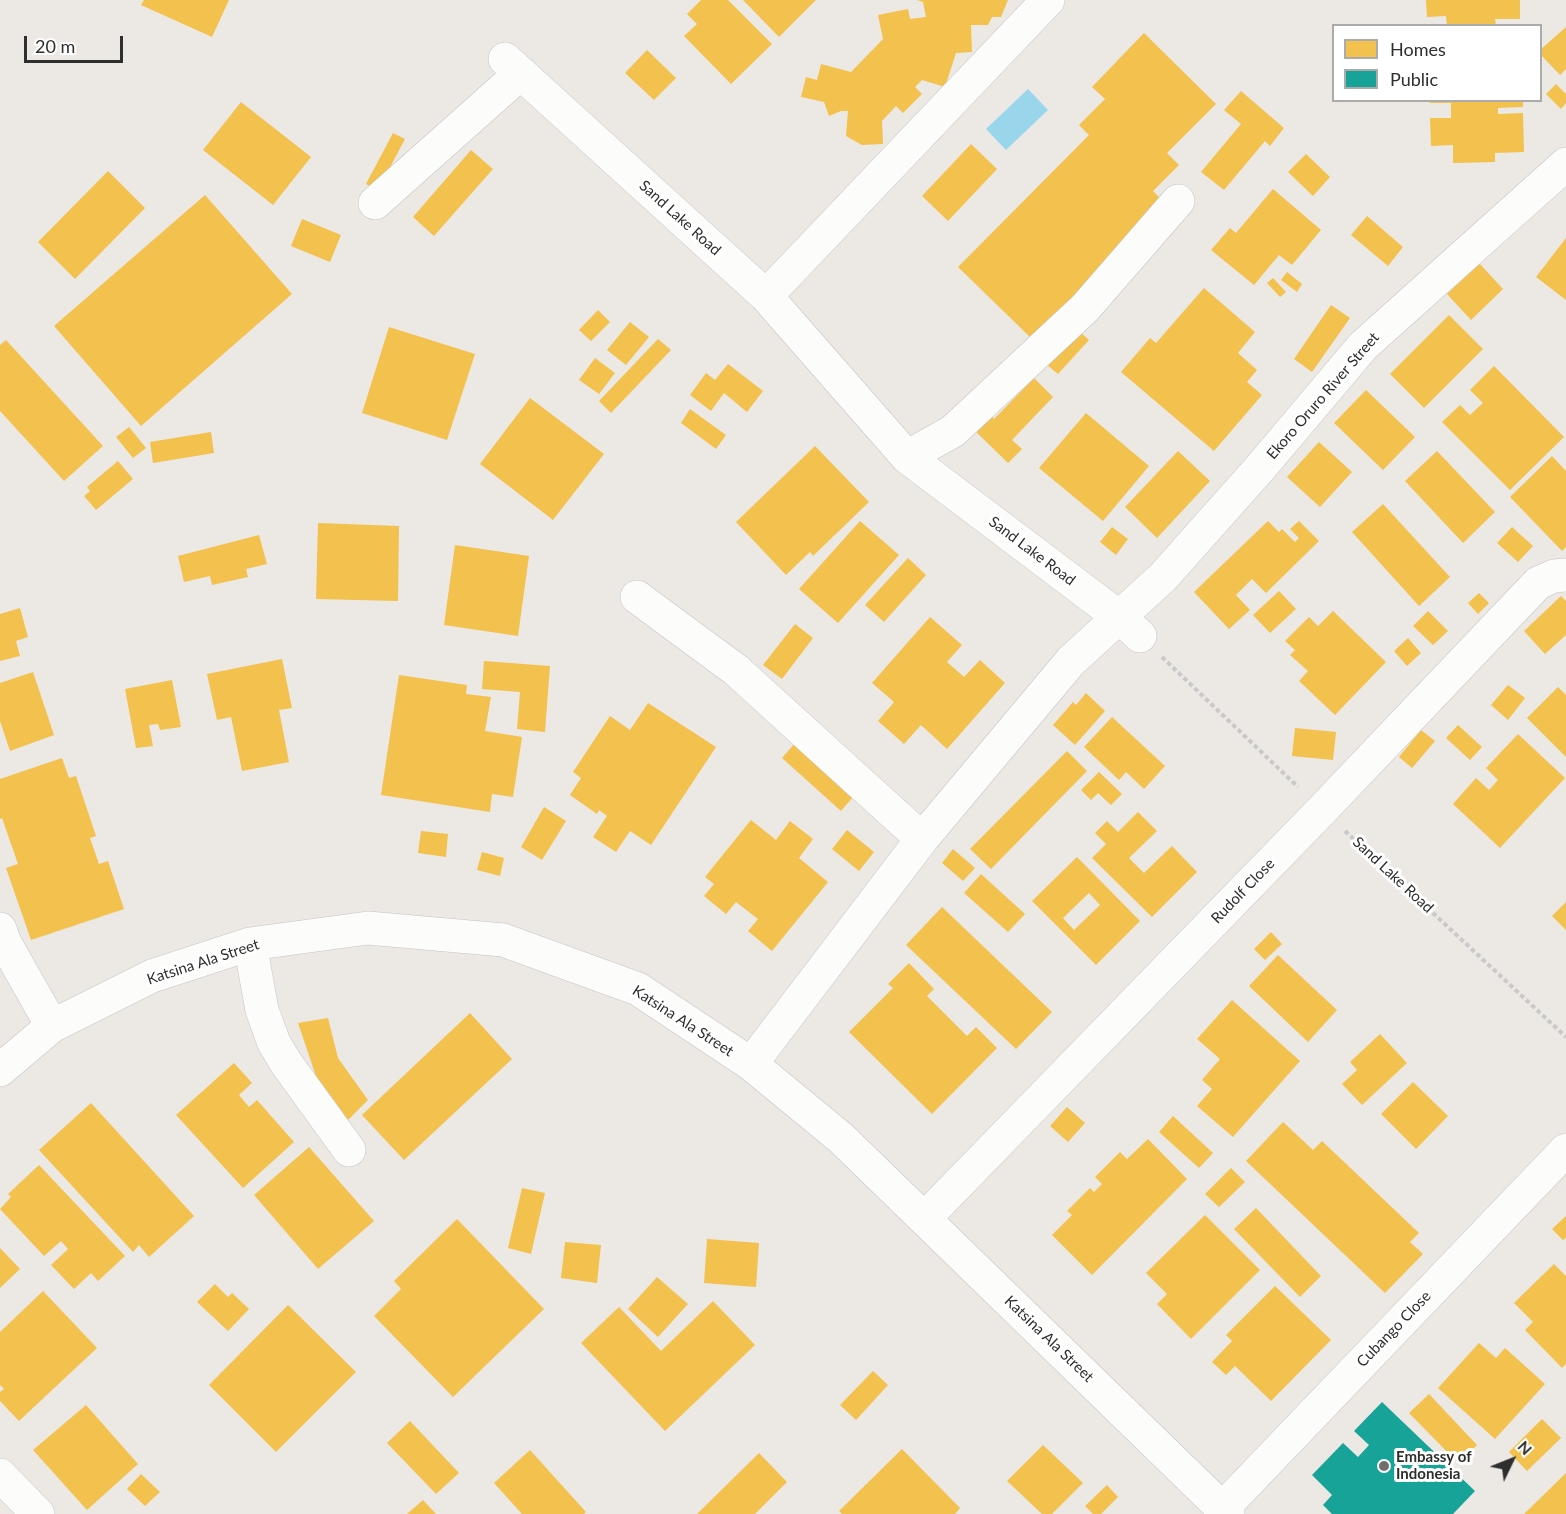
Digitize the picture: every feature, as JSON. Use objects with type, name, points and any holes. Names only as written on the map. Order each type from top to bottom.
[{"type":"street","points":[[766,296],[1048,0]]},
{"type":"street","name":"Sand Lake Road","points":[[375,203],[513,66],[766,296],[907,457],[1130,627]]},
{"type":"street","name":"Ekoro Oruro River Street","points":[[751,1064],[922,839],[1071,661],[1130,627],[1171,568],[1260,468],[1363,346],[1566,165]]},
{"type":"street","points":[[907,457],[953,431],[1085,308],[1178,201]]},
{"type":"street","name":"Rudolf Close","points":[[925,1218],[1322,810],[1538,583],[1554,576],[1566,575]]},
{"type":"street","points":[[637,597],[736,670],[922,839]]},
{"type":"street","name":"Katsina Ala Street","points":[[0,1070],[52,1026],[152,976],[250,945],[368,928],[503,940],[638,989],[751,1064],[841,1138],[1225,1511]]},
{"type":"street","points":[[0,929],[4,941],[52,1026]]},
{"type":"street","points":[[250,945],[262,1010],[274,1043],[349,1150]]},
{"type":"street","name":"Cubango Close","points":[[1225,1511],[1566,1150]]},
{"type":"street","points":[[0,1475],[38,1514]]},
{"type":"path","name":"Sand Lake Road","points":[[1130,627],[1566,1037]]},
{"type":"water","points":[[1028,89],[1048,110],[1006,150],[986,129]]},
{"type":"building: Homes","points":[[144,0],[229,0],[212,37],[141,5]]},
{"type":"building: Homes","points":[[701,0],[728,0],[772,44],[731,84],[684,36],[697,24],[687,14]]},
{"type":"building: Homes","points":[[743,0],[816,0],[779,37]]},
{"type":"building: Homes","points":[[917,0],[1008,0],[1001,17],[992,17],[988,25],[971,25],[972,52],[956,53],[945,87],[922,80],[915,87],[922,94],[903,113],[896,106],[882,121],[883,144],[862,145],[846,136],[848,111],[829,116],[824,102],[801,97],[806,77],[817,80],[821,64],[851,72],[883,39],[878,15],[908,9],[910,19],[926,17],[923,2]]},
{"type":"building: Homes","points":[[1426,0],[1520,0],[1520,19],[1495,19],[1496,24],[1447,24],[1446,16],[1427,17]]},
{"type":"building: Homes","points":[[1566,27],[1566,69],[1560,75],[1542,56],[1542,48]]},
{"type":"building: Homes","points":[[1144,33],[1216,104],[1167,153],[1179,165],[1153,191],[1166,204],[1032,339],[958,267],[1089,135],[1079,125],[1105,99],[1092,87]]},
{"type":"building: Homes","points":[[647,50],[676,78],[654,100],[625,73]]},
{"type":"building: Homes","points":[[1556,84],[1566,94],[1566,103],[1561,109],[1546,94]]},
{"type":"building: Homes","points":[[1241,91],[1284,128],[1270,146],[1265,141],[1224,190],[1201,172],[1241,124],[1224,110]]},
{"type":"building: Homes","points":[[241,102],[311,157],[273,205],[203,150]]},
{"type":"building: Homes","points":[[1523,102],[1523,107],[1498,108],[1498,114],[1523,113],[1524,152],[1495,153],[1495,162],[1453,163],[1453,145],[1431,146],[1430,118],[1451,118],[1451,103],[1430,103]]},
{"type":"building: Homes","points":[[393,133],[405,139],[378,190],[366,184]]},
{"type":"building: Homes","points":[[971,144],[997,169],[948,221],[922,196]]},
{"type":"building: Homes","points":[[471,150],[493,169],[434,236],[413,217]]},
{"type":"building: Homes","points":[[1306,154],[1330,177],[1313,196],[1288,172]]},
{"type":"building: Homes","points":[[108,171],[145,208],[75,279],[38,242]]},
{"type":"building: Homes","points":[[1273,189],[1321,230],[1292,265],[1279,255],[1254,285],[1211,250],[1230,228],[1236,233]]},
{"type":"building: Homes","points":[[205,195],[292,294],[141,426],[54,326]]},
{"type":"building: Homes","points":[[1367,216],[1403,247],[1388,266],[1351,235]]},
{"type":"building: Homes","points":[[302,219],[341,235],[330,262],[291,246]]},
{"type":"building: Homes","points":[[1566,238],[1566,300],[1536,277]]},
{"type":"building: Homes","points":[[1479,263],[1503,289],[1471,320],[1447,294]]},
{"type":"building: Homes","points":[[1287,272],[1302,284],[1297,292],[1281,280]]},
{"type":"building: Homes","points":[[1273,278],[1286,292],[1280,297],[1267,283]]},
{"type":"building: Homes","points":[[1204,288],[1255,332],[1238,353],[1257,370],[1247,382],[1262,395],[1214,451],[1121,372],[1150,338],[1156,343]]},
{"type":"building: Homes","points":[[1331,305],[1350,318],[1312,372],[1294,359]]},
{"type":"building: Homes","points":[[598,310],[610,322],[591,341],[579,330]]},
{"type":"building: Homes","points":[[1449,315],[1483,349],[1424,408],[1390,374]]},
{"type":"building: Homes","points":[[630,322],[649,337],[626,365],[607,350]]},
{"type":"building: Homes","points":[[1072,325],[1089,340],[1058,374],[1040,359]]},
{"type":"building: Homes","points":[[389,327],[475,354],[447,440],[362,413]]},
{"type":"building: Homes","points":[[658,339],[671,350],[611,413],[599,401]]},
{"type":"building: Homes","points":[[6,340],[103,446],[64,481],[0,411],[0,345]]},
{"type":"building: Homes","points":[[595,358],[615,373],[599,394],[579,380]]},
{"type":"building: Homes","points":[[728,364],[763,391],[747,412],[724,393],[711,411],[690,395],[706,373],[715,380]]},
{"type":"building: Homes","points":[[1494,366],[1564,437],[1510,490],[1442,422],[1460,405],[1470,415],[1483,403],[1470,390]]},
{"type":"building: Homes","points":[[1034,378],[1053,397],[1012,440],[1022,449],[1008,463],[971,427],[986,411],[994,419]]},
{"type":"building: Homes","points":[[1366,390],[1415,437],[1383,470],[1334,423]]},
{"type":"building: Homes","points":[[530,398],[604,454],[553,520],[480,464]]},
{"type":"building: Homes","points":[[690,409],[726,435],[716,449],[681,423]]},
{"type":"building: Homes","points":[[1086,413],[1149,466],[1103,521],[1039,468]]},
{"type":"building: Homes","points":[[129,427],[146,448],[133,458],[116,437]]},
{"type":"building: Homes","points":[[211,432],[214,453],[153,463],[150,442]]},
{"type":"building: Homes","points":[[1319,442],[1352,472],[1320,507],[1287,477]]},
{"type":"building: Homes","points":[[815,446],[869,502],[813,556],[810,552],[786,575],[736,522]]},
{"type":"building: Homes","points":[[1178,451],[1210,481],[1157,538],[1125,507]]},
{"type":"building: Homes","points":[[1437,451],[1495,512],[1463,543],[1405,481]]},
{"type":"building: Homes","points":[[1552,456],[1566,471],[1566,547],[1562,551],[1510,497]]},
{"type":"building: Homes","points":[[118,461],[133,479],[96,510],[84,496],[90,491],[87,487]]},
{"type":"building: Homes","points":[[1383,504],[1450,577],[1419,606],[1352,532]]},
{"type":"building: Homes","points":[[860,521],[899,555],[838,623],[799,589]]},
{"type":"building: Homes","points":[[1268,521],[1279,532],[1282,529],[1295,542],[1299,538],[1290,529],[1299,521],[1319,541],[1266,593],[1252,579],[1236,595],[1250,610],[1229,629],[1194,592]]},
{"type":"building: Homes","points":[[318,523],[399,526],[398,601],[316,599]]},
{"type":"building: Homes","points":[[1112,527],[1128,539],[1116,555],[1100,542]]},
{"type":"building: Homes","points":[[1512,527],[1533,546],[1518,562],[1497,543]]},
{"type":"building: Homes","points":[[259,535],[267,564],[246,569],[248,577],[212,585],[210,576],[184,582],[178,556]]},
{"type":"building: Homes","points":[[455,545],[529,556],[518,636],[444,625]]},
{"type":"building: Homes","points":[[908,558],[926,575],[884,622],[865,605]]},
{"type":"building: Homes","points":[[1279,591],[1296,609],[1270,633],[1253,615]]},
{"type":"building: Homes","points":[[1479,593],[1489,603],[1478,614],[1468,603]]},
{"type":"building: Homes","points":[[1561,596],[1566,601],[1566,635],[1545,654],[1524,631]]},
{"type":"building: Homes","points":[[20,608],[28,637],[16,641],[20,656],[0,661],[0,614]]},
{"type":"building: Homes","points":[[1333,611],[1386,662],[1335,715],[1299,681],[1308,671],[1290,655],[1295,650],[1285,641],[1309,617],[1318,626]]},
{"type":"building: Homes","points":[[1428,611],[1448,631],[1433,645],[1413,626]]},
{"type":"building: Homes","points":[[930,617],[962,645],[947,662],[964,677],[980,660],[1005,683],[947,749],[921,725],[904,744],[878,721],[894,702],[872,683]]},
{"type":"building: Homes","points":[[795,624],[813,638],[782,679],[763,665]]},
{"type":"building: Homes","points":[[1408,638],[1421,653],[1407,666],[1394,651]]},
{"type":"building: Homes","points":[[282,659],[292,708],[279,710],[289,762],[242,771],[231,717],[217,720],[207,674]]},
{"type":"building: Homes","points":[[484,661],[550,666],[545,732],[517,729],[520,692],[482,689]]},
{"type":"building: Homes","points":[[33,672],[54,735],[10,751],[0,721],[0,683]]},
{"type":"building: Homes","points":[[399,675],[467,685],[466,694],[491,697],[485,731],[522,737],[513,797],[492,794],[490,812],[381,795]]},
{"type":"building: Homes","points":[[172,680],[181,727],[160,730],[158,724],[149,725],[153,746],[136,748],[125,689]]},
{"type":"building: Homes","points":[[1508,685],[1525,698],[1508,720],[1491,705]]},
{"type":"building: Homes","points":[[1558,687],[1566,695],[1566,757],[1527,718]]},
{"type":"building: Homes","points":[[1086,693],[1105,711],[1075,745],[1053,725],[1073,702],[1076,705]]},
{"type":"building: Homes","points":[[648,703],[716,747],[651,845],[630,831],[616,852],[593,837],[607,816],[599,810],[597,814],[570,795],[581,778],[573,772],[610,716],[630,730]]},
{"type":"building: Homes","points":[[1112,717],[1165,766],[1144,789],[1126,772],[1119,780],[1084,747]]},
{"type":"building: Homes","points":[[1458,725],[1482,747],[1470,760],[1446,738]]},
{"type":"building: Homes","points":[[1295,728],[1336,732],[1333,760],[1292,756]]},
{"type":"building: Homes","points":[[1421,730],[1435,741],[1412,768],[1399,757]]},
{"type":"building: Homes","points":[[1518,734],[1565,778],[1500,848],[1453,804],[1476,778],[1489,790],[1498,780],[1486,768]]},
{"type":"building: Homes","points":[[802,735],[861,788],[841,811],[782,758]]},
{"type":"building: Homes","points":[[1067,751],[1087,771],[991,869],[970,849]]},
{"type":"building: Homes","points":[[62,758],[69,778],[76,776],[96,836],[90,838],[99,864],[108,861],[124,909],[31,940],[6,868],[18,864],[2,818],[0,819],[0,779]]},
{"type":"building: Homes","points":[[1099,772],[1122,794],[1111,805],[1098,793],[1091,800],[1081,790]]},
{"type":"building: Homes","points":[[544,807],[566,821],[542,860],[521,847]]},
{"type":"building: Homes","points":[[1138,812],[1157,831],[1129,858],[1144,873],[1172,846],[1197,872],[1152,917],[1092,858],[1106,844],[1095,833],[1107,821],[1118,832]]},
{"type":"building: Homes","points":[[751,820],[776,840],[790,821],[813,839],[799,858],[828,882],[772,951],[748,931],[758,919],[736,902],[726,914],[704,896],[714,884],[705,877]]},
{"type":"building: Homes","points":[[847,830],[874,852],[859,871],[832,849]]},
{"type":"building: Homes","points":[[421,831],[448,834],[446,857],[418,853]]},
{"type":"building: Homes","points":[[953,849],[975,868],[963,881],[942,863]]},
{"type":"building: Homes","points":[[482,852],[504,858],[500,876],[477,870]]},
{"type":"building: Homes","points":[[1077,857],[1140,921],[1096,965],[1032,901]],"holes":[[[1089,893],[1100,905],[1074,930],[1063,918]]]},
{"type":"building: Homes","points":[[981,874],[1025,914],[1008,932],[964,893]]},
{"type":"building: Homes","points":[[1566,902],[1566,930],[1552,916]]},
{"type":"building: Homes","points":[[942,907],[1052,1012],[1016,1049],[906,945]]},
{"type":"building: Homes","points":[[1271,932],[1282,944],[1265,960],[1254,949]]},
{"type":"building: Homes","points":[[1278,955],[1337,1010],[1308,1042],[1249,986]]},
{"type":"building: Homes","points":[[909,963],[934,989],[927,996],[967,1036],[976,1027],[997,1048],[932,1114],[849,1032],[893,988],[888,984]]},
{"type":"building: Homes","points":[[1232,1000],[1300,1061],[1233,1137],[1197,1106],[1212,1089],[1202,1080],[1220,1059],[1197,1039]]},
{"type":"building: Homes","points":[[470,1013],[512,1059],[404,1160],[362,1115]]},
{"type":"building: Homes","points":[[328,1018],[338,1058],[368,1100],[348,1120],[317,1079],[298,1023]]},
{"type":"building: Homes","points":[[1380,1034],[1407,1063],[1362,1105],[1342,1084],[1357,1070],[1350,1062]]},
{"type":"building: Homes","points":[[234,1063],[252,1083],[239,1095],[249,1107],[257,1100],[294,1142],[243,1188],[176,1115]]},
{"type":"building: Homes","points":[[1413,1082],[1448,1116],[1416,1149],[1381,1114]]},
{"type":"building: Homes","points":[[91,1103],[194,1216],[149,1257],[139,1245],[133,1252],[39,1150]]},
{"type":"building: Homes","points":[[1067,1107],[1085,1123],[1068,1142],[1050,1126]]},
{"type":"building: Homes","points":[[1173,1116],[1213,1153],[1199,1168],[1159,1132]]},
{"type":"building: Homes","points":[[1283,1122],[1313,1150],[1322,1141],[1419,1233],[1410,1242],[1423,1254],[1385,1293],[1246,1161]]},
{"type":"building: Homes","points":[[1148,1139],[1187,1179],[1092,1275],[1052,1235],[1072,1215],[1067,1211],[1090,1188],[1094,1192],[1102,1184],[1095,1177],[1120,1152],[1127,1159]]},
{"type":"building: Homes","points":[[309,1147],[374,1221],[318,1269],[254,1195]]},
{"type":"building: Homes","points":[[39,1165],[125,1256],[98,1281],[91,1273],[74,1289],[51,1265],[68,1249],[61,1241],[44,1256],[0,1209],[11,1197],[8,1194]]},
{"type":"building: Homes","points":[[1231,1168],[1245,1182],[1219,1207],[1205,1194]]},
{"type":"building: Homes","points":[[522,1188],[545,1193],[531,1254],[508,1248]]},
{"type":"building: Homes","points":[[1256,1208],[1321,1276],[1300,1297],[1234,1229]]},
{"type":"building: Homes","points":[[1205,1215],[1260,1270],[1191,1339],[1157,1304],[1167,1294],[1146,1273]]},
{"type":"building: Homes","points":[[1566,1216],[1566,1238],[1563,1240],[1552,1229]]},
{"type":"building: Homes","points":[[457,1219],[544,1309],[453,1397],[374,1316],[401,1289],[394,1281]]},
{"type":"building: Homes","points":[[707,1239],[759,1243],[756,1287],[704,1283]]},
{"type":"building: Homes","points":[[565,1242],[601,1245],[597,1283],[561,1278]]},
{"type":"building: Homes","points":[[0,1248],[20,1269],[0,1288]]},
{"type":"building: Homes","points":[[1554,1264],[1566,1276],[1566,1364],[1562,1368],[1525,1330],[1533,1322],[1514,1303]]},
{"type":"building: Homes","points":[[657,1277],[688,1304],[658,1337],[628,1309]]},
{"type":"building: Homes","points":[[215,1284],[228,1297],[232,1293],[249,1309],[228,1331],[197,1302]]},
{"type":"building: Homes","points":[[1275,1286],[1331,1340],[1271,1401],[1235,1366],[1226,1375],[1212,1362],[1232,1341],[1226,1335]]},
{"type":"building: Homes","points":[[43,1291],[97,1348],[19,1421],[0,1401],[0,1392],[4,1389],[0,1385],[0,1332]]},
{"type":"building: Homes","points":[[713,1301],[755,1345],[665,1431],[581,1343],[619,1307],[661,1351]]},
{"type":"building: Homes","points":[[288,1305],[356,1372],[276,1452],[209,1385]]},
{"type":"building: Homes","points":[[1479,1343],[1496,1358],[1505,1348],[1545,1384],[1495,1439],[1438,1388]]},
{"type":"building: Homes","points":[[873,1371],[888,1385],[856,1420],[840,1405]]},
{"type":"building: Homes","points":[[1429,1394],[1477,1445],[1458,1463],[1409,1413]]},
{"type":"building: Homes","points":[[86,1405],[138,1464],[87,1510],[33,1450]]},
{"type":"building: Homes","points":[[1542,1419],[1561,1438],[1527,1471],[1509,1452]]},
{"type":"building: Homes","points":[[410,1421],[459,1473],[436,1494],[387,1443]]},
{"type":"building: Homes","points":[[1043,1445],[1083,1483],[1052,1514],[1042,1514],[1007,1481]]},
{"type":"building: Homes","points":[[902,1449],[960,1508],[955,1514],[842,1514],[839,1511]]},
{"type":"building: Homes","points":[[530,1450],[586,1512],[584,1514],[522,1514],[494,1483]]},
{"type":"building: Homes","points":[[759,1453],[787,1482],[755,1514],[697,1514]]},
{"type":"building: Homes","points":[[1566,1473],[1566,1514],[1524,1514]]},
{"type":"building: Homes","points":[[141,1474],[160,1492],[145,1506],[127,1489]]},
{"type":"building: Homes","points":[[1107,1485],[1118,1497],[1101,1514],[1093,1514],[1085,1506]]},
{"type":"building: Homes","points":[[423,1500],[436,1514],[407,1514]]},
{"type":"building: Public","name":"Embassy of Indonesia","points":[[1382,1402],[1475,1491],[1453,1514],[1332,1514],[1323,1505],[1332,1495],[1312,1475],[1343,1443],[1358,1457],[1369,1445],[1354,1431]]},
{"type":"place","name":"Embassy of Indonesia","points":[[1384,1466]]}]
